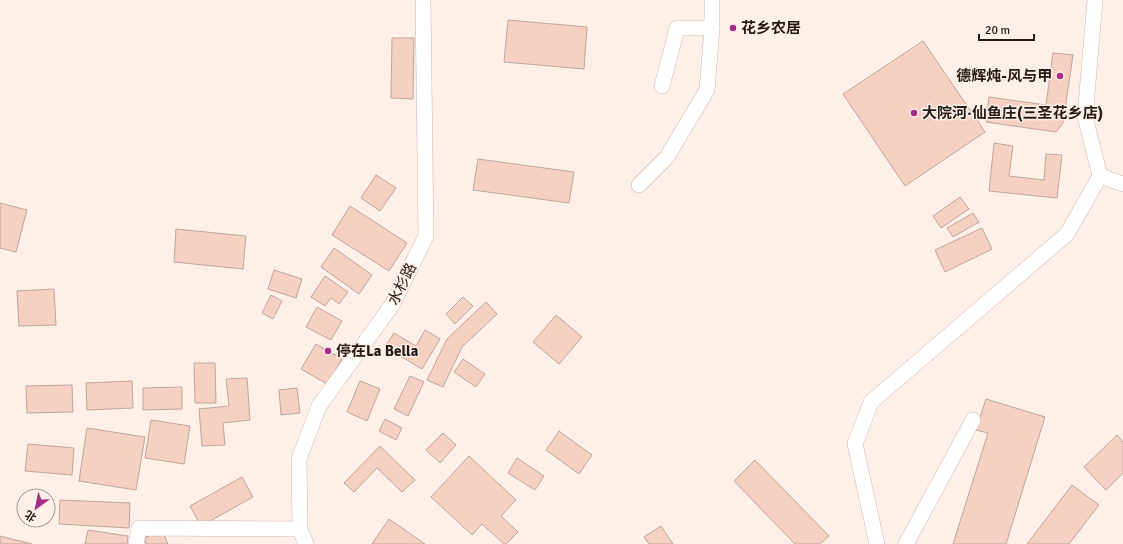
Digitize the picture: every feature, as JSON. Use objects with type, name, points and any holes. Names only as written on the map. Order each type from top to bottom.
[{"type":"street","name":"水杉路","points":[[306,544],[300,529],[299,459],[319,406],[392,305],[426,236],[423,0]]},
{"type":"street","points":[[639,186],[667,157],[707,90],[712,28],[712,0]]},
{"type":"street","points":[[877,544],[855,444],[871,402],[1067,234],[1100,176],[1085,117],[1095,0]]},
{"type":"street","points":[[662,86],[677,28],[712,28]]},
{"type":"street","points":[[1100,176],[1123,184]]},
{"type":"street","points":[[906,544],[973,420]]},
{"type":"street","points":[[136,544],[139,528],[300,529]]},
{"type":"building","points":[[508,20],[587,27],[584,69],[504,62]]},
{"type":"building","points":[[392,38],[414,38],[413,99],[391,98]]},
{"type":"building","name":"大院河·仙鱼庄(三圣花乡店)","points":[[923,41],[985,132],[905,186],[843,94]]},
{"type":"building","name":"德辉炖-风与甲","points":[[1053,53],[1073,55],[1063,123],[1056,132],[986,122],[989,97],[1046,105]]},
{"type":"building","points":[[994,143],[1013,146],[1009,176],[1044,180],[1046,154],[1062,155],[1057,198],[989,191]]},
{"type":"building","points":[[478,159],[574,172],[569,203],[473,190]]},
{"type":"building","points":[[376,175],[396,188],[380,211],[361,198]]},
{"type":"building","points":[[960,197],[969,209],[941,228],[933,216]]},
{"type":"building","points":[[0,203],[27,210],[16,252],[0,248]]},
{"type":"building","points":[[350,206],[407,243],[389,271],[332,235]]},
{"type":"building","points":[[973,213],[979,222],[953,237],[947,228]]},
{"type":"building","points":[[982,228],[992,249],[945,272],[935,250]]},
{"type":"building","points":[[176,229],[246,236],[243,269],[174,262]]},
{"type":"building","points":[[334,248],[372,275],[359,294],[321,267]]},
{"type":"building","points":[[274,270],[302,279],[296,298],[268,289]]},
{"type":"building","points":[[325,276],[348,292],[339,304],[331,298],[325,306],[311,297]]},
{"type":"building","points":[[54,289],[56,325],[19,326],[17,291]]},
{"type":"building","points":[[271,295],[282,301],[273,319],[262,313]]},
{"type":"building","points":[[463,297],[473,306],[455,324],[446,314]]},
{"type":"building","points":[[486,302],[497,314],[462,347],[443,387],[427,380],[447,339]]},
{"type":"building","points":[[317,307],[342,321],[331,340],[306,327]]},
{"type":"building","points":[[556,315],[582,337],[559,364],[533,342]]},
{"type":"building","points":[[425,330],[440,339],[422,369],[385,347],[394,333],[416,346]]},
{"type":"building","points":[[316,344],[342,359],[327,384],[301,369]]},
{"type":"building","points":[[463,359],[485,374],[476,387],[454,372]]},
{"type":"building","points":[[194,363],[215,363],[216,403],[195,403]]},
{"type":"building","points":[[410,376],[424,382],[408,416],[394,409]]},
{"type":"building","points":[[247,378],[250,420],[223,423],[225,445],[202,446],[199,409],[229,406],[226,379]]},
{"type":"building","points":[[132,381],[133,408],[87,410],[86,383]]},
{"type":"building","points":[[360,381],[380,389],[367,421],[347,412]]},
{"type":"building","points":[[72,385],[73,412],[27,413],[26,386]]},
{"type":"building","points":[[182,387],[182,409],[143,410],[143,388]]},
{"type":"building","points":[[297,388],[300,413],[281,415],[279,390]]},
{"type":"building","points":[[986,399],[1045,417],[1006,544],[953,544],[988,433],[976,430]]},
{"type":"building","points":[[385,419],[402,428],[396,440],[379,431]]},
{"type":"building","points":[[151,420],[190,426],[184,464],[145,458]]},
{"type":"building","points":[[87,428],[145,437],[136,490],[79,481]]},
{"type":"building","points":[[559,431],[592,455],[579,474],[546,450]]},
{"type":"building","points":[[443,433],[456,445],[440,463],[426,450]]},
{"type":"building","points":[[1117,435],[1123,442],[1123,473],[1106,490],[1084,467]]},
{"type":"building","points":[[28,444],[74,448],[72,475],[25,471]]},
{"type":"building","points":[[380,446],[415,480],[402,492],[377,468],[354,492],[344,483]]},
{"type":"building","points":[[469,456],[516,500],[501,516],[518,532],[506,544],[504,544],[482,524],[472,535],[431,497]]},
{"type":"building","points":[[517,458],[544,476],[535,490],[508,473]]},
{"type":"building","points":[[755,460],[829,536],[820,544],[795,544],[734,481]]},
{"type":"building","points":[[242,477],[253,497],[201,526],[190,506]]},
{"type":"building","points":[[1072,485],[1099,505],[1069,544],[1027,544]]},
{"type":"building","points":[[60,500],[130,503],[129,528],[59,524]]},
{"type":"building","points":[[389,519],[425,544],[372,544]]},
{"type":"building","points":[[661,526],[673,544],[649,544],[644,537]]},
{"type":"building","points":[[88,530],[128,536],[127,544],[85,544]]},
{"type":"building","points":[[162,530],[168,544],[146,544],[144,538]]},
{"type":"building","points":[[0,536],[32,544],[0,544]]},
{"type":"place","name":"花乡农居","points":[[733,28]]},
{"type":"place","name":"德辉炖-风与甲","points":[[1060,76]]},
{"type":"place","name":"大院河·仙鱼庄(三圣花乡店)","points":[[914,113]]},
{"type":"place","name":"停在La Bella","points":[[328,351]]}]
